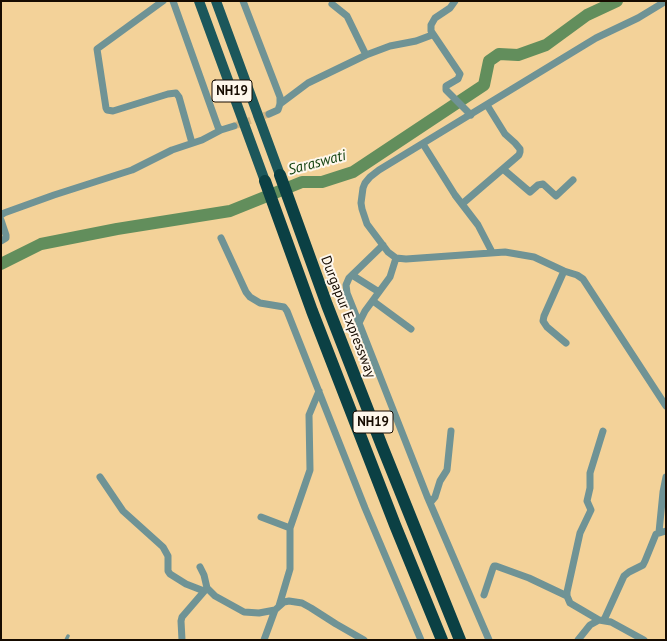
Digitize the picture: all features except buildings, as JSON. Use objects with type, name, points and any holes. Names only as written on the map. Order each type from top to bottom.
[{"type":"highway","name":"Durgapur Expressway","points":[[280,175],[327,305],[460,640]]},
{"type":"highway","name":"NH19","points":[[265,181],[312,311],[398,532],[442,640]]},
{"type":"main road","name":"NH19","points":[[199,1],[265,181]]},
{"type":"main road","name":"Durgapur Expressway","points":[[216,1],[280,175]]},
{"type":"street","points":[[163,1],[97,49],[106,108],[107,110],[113,111],[168,94],[176,93],[179,97],[192,143]]},
{"type":"street","points":[[173,1],[218,128],[221,130]]},
{"type":"street","points":[[243,1],[280,97],[278,110],[269,114]]},
{"type":"street","points":[[455,1],[450,8],[433,21],[430,28],[432,34],[460,74],[458,79],[445,88],[447,92],[470,113]]},
{"type":"street","points":[[666,1],[638,18],[596,38],[487,105],[470,113],[370,177],[363,188],[361,204],[363,216],[367,224],[388,252],[396,258],[505,252],[526,255],[577,275],[587,284],[666,406]]},
{"type":"street","points":[[332,4],[347,16],[366,55]]},
{"type":"street","points":[[280,104],[308,83],[366,55],[390,46],[416,41],[432,34]]},
{"type":"street","points":[[462,204],[519,155],[520,149],[504,134],[487,105]]},
{"type":"street","points":[[1,215],[54,195],[132,170],[172,150],[202,140],[221,130],[234,126]]},
{"type":"street","points":[[423,144],[448,184],[478,225],[492,252]]},
{"type":"street","points":[[503,169],[530,192],[538,185],[543,184],[556,196],[574,180]]},
{"type":"street","points":[[1,220],[6,238],[1,241]]},
{"type":"street","points":[[221,238],[246,292],[250,297],[260,303],[284,307],[287,310],[365,508],[421,640]]},
{"type":"street","points":[[383,245],[347,282],[346,293],[430,502],[489,640]]},
{"type":"street","points":[[359,323],[365,311],[393,270],[396,258]]},
{"type":"street","points":[[564,271],[543,321],[547,327],[566,343]]},
{"type":"street","points":[[352,276],[379,292]]},
{"type":"street","points":[[373,301],[411,329]]},
{"type":"street","points":[[264,640],[277,608],[290,569],[290,528],[310,470],[309,415],[318,391]]},
{"type":"street","points":[[430,502],[435,496],[440,482],[447,470],[452,431]]},
{"type":"street","points":[[603,431],[590,473],[590,488],[587,501],[591,510],[580,533],[567,596],[570,603],[602,620],[611,622],[644,640]]},
{"type":"street","points":[[100,476],[122,511],[166,551],[170,574],[186,584],[206,589],[215,596],[244,612],[259,613],[277,608],[284,602],[289,601],[302,604],[364,640]]},
{"type":"street","points":[[578,640],[590,625],[602,620],[624,576],[645,562],[653,537],[656,534],[663,532],[663,492],[666,478]]},
{"type":"street","points":[[261,517],[290,528]]},
{"type":"street","points":[[484,595],[493,568],[496,566],[530,578],[567,596]]},
{"type":"street","points":[[182,640],[182,616],[206,589],[204,575],[200,567]]},
{"type":"lane","points":[[66,640],[68,636]]},
{"type":"waterway","name":"Saraswati","points":[[1,264],[41,244],[117,229],[230,211],[302,182],[322,182],[353,172],[484,85],[489,61],[499,54],[518,55],[546,45],[587,15],[617,1]]},
{"type":"tunnel","points":[[234,126],[269,114]]}]
